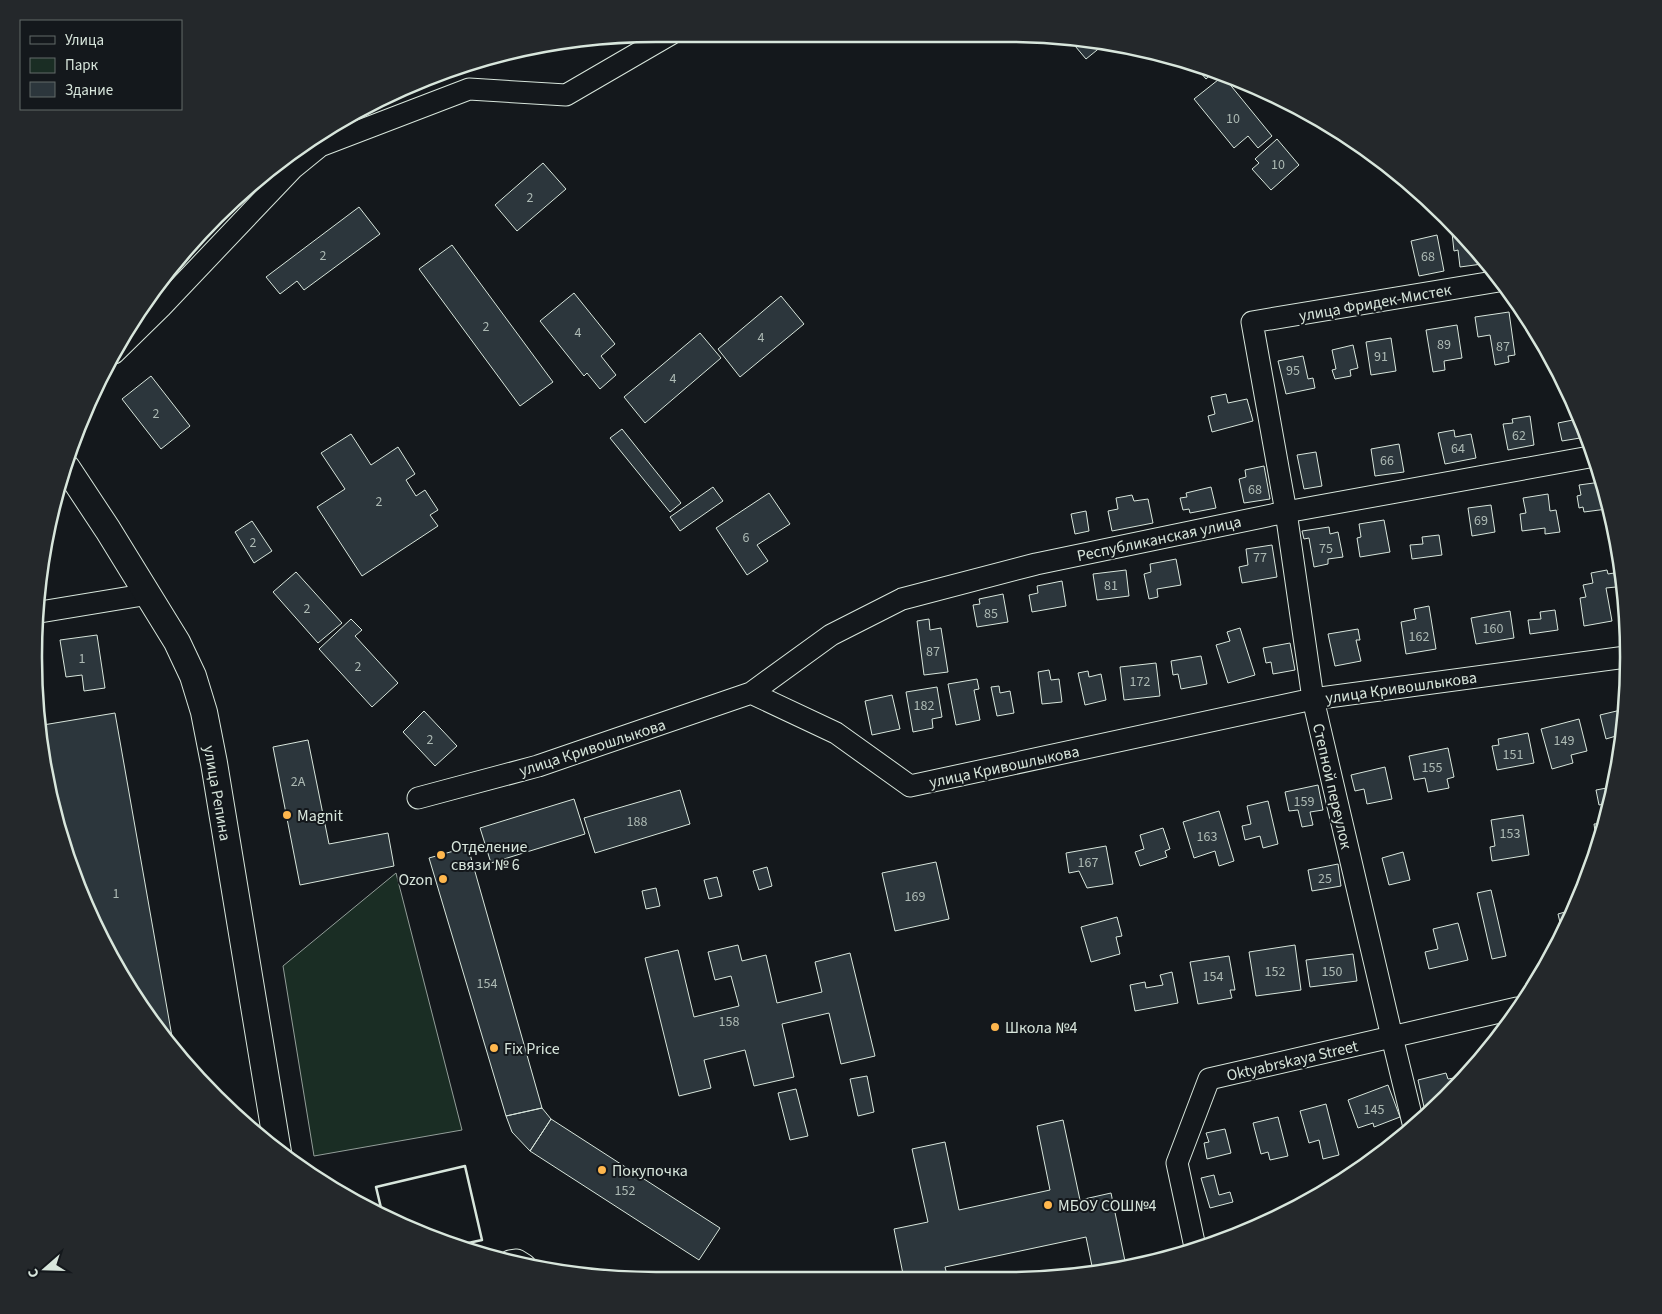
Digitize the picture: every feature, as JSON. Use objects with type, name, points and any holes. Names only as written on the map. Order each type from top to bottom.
[{"type":"main road","name":"улица Репина","points":[[71,473],[149,594],[177,642],[193,676],[204,712],[214,763],[276,1139]]},
{"type":"street","points":[[157,302],[290,165],[320,146],[469,89],[566,95],[657,42]]},
{"type":"street","name":"улица Фридек-Мистек","points":[[1252,322],[1492,282]]},
{"type":"street","name":"Степной переулок","points":[[1252,322],[1286,512],[1313,699],[1412,1117]]},
{"type":"street","name":"Республиканская улица","points":[[751,693],[830,635],[902,599],[1036,564],[1286,512],[1586,458]]},
{"type":"street","points":[[45,611],[149,594]]},
{"type":"street","name":"улица Кривошлыкова","points":[[418,798],[538,766],[751,693],[836,733],[910,786],[1313,699],[1620,658]]},
{"type":"street","name":"Oktyabrskaya Street","points":[[1194,1242],[1177,1163],[1209,1079],[1507,1010]]},
{"type":"green space","points":[[396,873],[462,1130],[314,1156],[283,966]]},
{"type":"building","points":[[1076,47],[1097,50],[1086,59]]},
{"type":"building","points":[[1217,80],[1231,86],[1272,136],[1258,148],[1248,136],[1234,148],[1194,99]]},
{"type":"building","points":[[1277,139],[1299,165],[1271,190],[1252,169],[1259,163],[1255,159]]},
{"type":"building","points":[[543,163],[566,189],[517,231],[495,205]]},
{"type":"building","points":[[359,207],[380,234],[304,290],[297,281],[280,294],[266,277]]},
{"type":"building","points":[[1437,235],[1444,271],[1419,276],[1411,241]]},
{"type":"building","points":[[1452,236],[1478,265],[1460,267],[1458,250],[1454,251]]},
{"type":"building","points":[[452,245],[553,382],[520,406],[419,269]]},
{"type":"building","points":[[574,293],[615,344],[601,356],[616,375],[600,389],[587,373],[584,376],[540,321]]},
{"type":"building","points":[[781,296],[804,324],[740,377],[718,349]]},
{"type":"building","points":[[1509,312],[1515,355],[1508,356],[1509,362],[1495,365],[1490,335],[1478,337],[1475,317]]},
{"type":"building","points":[[1457,325],[1462,358],[1444,361],[1445,370],[1433,372],[1426,330]]},
{"type":"building","points":[[700,333],[721,358],[645,423],[624,397]]},
{"type":"building","points":[[1391,338],[1396,371],[1371,375],[1366,342]]},
{"type":"building","points":[[1353,345],[1358,368],[1350,370],[1351,376],[1335,379],[1332,370],[1336,369],[1332,350]]},
{"type":"building","points":[[1303,356],[1308,379],[1313,378],[1315,388],[1286,394],[1278,361]]},
{"type":"building","points":[[151,376],[190,426],[161,449],[122,399]]},
{"type":"building","points":[[1226,394],[1228,403],[1247,399],[1253,421],[1212,432],[1208,416],[1215,414],[1211,397]]},
{"type":"building","points":[[1530,416],[1534,445],[1508,450],[1503,424],[1513,423],[1512,419]]},
{"type":"building","points":[[1572,420],[1579,438],[1562,441],[1558,423]]},
{"type":"building","points":[[622,429],[681,503],[670,512],[610,438]]},
{"type":"building","points":[[1454,430],[1455,437],[1471,434],[1476,458],[1445,464],[1438,433]]},
{"type":"building","points":[[351,434],[371,465],[398,447],[415,474],[406,480],[416,496],[425,490],[438,510],[430,515],[438,526],[362,576],[317,507],[345,489],[321,453]]},
{"type":"building","points":[[1399,444],[1404,472],[1375,476],[1371,449]]},
{"type":"building","points":[[1316,452],[1322,486],[1304,489],[1297,455]]},
{"type":"building","points":[[1264,466],[1270,499],[1244,503],[1239,479],[1246,477],[1245,470]]},
{"type":"building","points":[[1594,483],[1602,510],[1584,512],[1583,507],[1579,508],[1577,496],[1581,495],[1579,485]]},
{"type":"building","points":[[713,487],[723,501],[680,531],[670,517]]},
{"type":"building","points":[[1211,487],[1216,508],[1190,513],[1189,509],[1183,510],[1180,498],[1187,497],[1186,493]]},
{"type":"building","points":[[769,493],[790,524],[757,545],[768,561],[747,575],[716,528]]},
{"type":"building","points":[[1548,494],[1550,511],[1556,510],[1560,532],[1545,534],[1545,528],[1522,531],[1520,514],[1526,513],[1523,498]]},
{"type":"building","points":[[1132,495],[1134,501],[1148,499],[1153,523],[1112,531],[1108,511],[1118,509],[1116,498]]},
{"type":"building","points":[[1491,505],[1495,532],[1472,536],[1468,508]]},
{"type":"building","points":[[1086,511],[1089,531],[1075,534],[1071,514]]},
{"type":"building","points":[[1384,520],[1390,552],[1360,557],[1357,538],[1361,537],[1359,524]]},
{"type":"building","points":[[252,521],[272,551],[254,563],[235,532]]},
{"type":"building","points":[[1329,527],[1330,534],[1338,532],[1343,557],[1328,559],[1328,564],[1314,567],[1309,538],[1304,539],[1302,531]]},
{"type":"building","points":[[1439,535],[1442,555],[1412,559],[1410,545],[1423,544],[1422,537]]},
{"type":"building","points":[[1272,545],[1277,577],[1242,583],[1239,567],[1248,565],[1246,549]]},
{"type":"building","points":[[1176,559],[1181,585],[1157,589],[1158,597],[1149,599],[1144,574],[1151,572],[1150,564]]},
{"type":"building","points":[[1126,570],[1129,596],[1097,600],[1093,574]]},
{"type":"building","points":[[1607,570],[1608,574],[1613,573],[1615,587],[1606,588],[1612,621],[1584,626],[1580,598],[1586,597],[1583,585],[1593,583],[1591,573]]},
{"type":"building","points":[[296,572],[342,623],[318,643],[273,592]]},
{"type":"building","points":[[1062,581],[1066,606],[1032,612],[1029,595],[1038,593],[1037,586]]},
{"type":"building","points":[[1003,594],[1008,622],[977,627],[973,605],[980,604],[979,599]]},
{"type":"building","points":[[1429,606],[1436,649],[1406,654],[1401,622],[1416,619],[1414,609]]},
{"type":"building","points":[[1555,610],[1558,630],[1530,634],[1528,620],[1541,619],[1540,612]]},
{"type":"building","points":[[1510,611],[1514,638],[1476,644],[1471,618]]},
{"type":"building","points":[[351,619],[362,630],[355,636],[398,683],[372,707],[319,649]]},
{"type":"building","points":[[929,619],[930,630],[941,628],[948,672],[924,675],[917,621]]},
{"type":"building","points":[[1240,628],[1255,675],[1228,683],[1216,645],[1230,641],[1227,632]]},
{"type":"building","points":[[1358,629],[1360,640],[1356,640],[1361,661],[1335,666],[1328,634]]},
{"type":"building","points":[[97,635],[105,688],[84,691],[82,675],[66,677],[60,640]]},
{"type":"building","points":[[1290,643],[1295,670],[1273,674],[1271,662],[1266,663],[1263,648]]},
{"type":"building","points":[[1201,656],[1207,684],[1181,689],[1178,674],[1173,675],[1171,661]]},
{"type":"building","points":[[1156,663],[1160,696],[1124,700],[1120,667]]},
{"type":"building","points":[[1049,670],[1051,680],[1059,679],[1062,702],[1042,704],[1038,672]]},
{"type":"building","points":[[1088,671],[1089,677],[1101,674],[1106,700],[1085,705],[1078,673]]},
{"type":"building","points":[[977,679],[979,689],[974,690],[980,720],[956,725],[948,684]]},
{"type":"building","points":[[999,686],[1000,693],[1010,691],[1014,713],[997,716],[991,687]]},
{"type":"building","points":[[937,687],[942,717],[932,719],[933,728],[913,732],[906,692]]},
{"type":"building","points":[[892,695],[900,729],[872,735],[865,701]]},
{"type":"building","points":[[424,711],[457,746],[435,766],[403,732]]},
{"type":"building","points":[[1617,711],[1614,737],[1606,739],[1600,715]]},
{"type":"building","points":[[115,713],[172,1034],[125,964],[89,892],[63,816],[54,777],[47,724]]},
{"type":"building","points":[[1579,719],[1587,751],[1571,755],[1573,763],[1552,769],[1541,729]]},
{"type":"building","points":[[1528,733],[1534,763],[1497,770],[1492,746],[1499,745],[1498,739]]},
{"type":"building","points":[[308,740],[329,844],[388,833],[394,866],[300,885],[273,747]]},
{"type":"building","points":[[1448,748],[1454,777],[1447,779],[1449,788],[1428,792],[1425,778],[1414,780],[1409,756]]},
{"type":"building","points":[[1385,767],[1392,799],[1367,804],[1364,789],[1355,791],[1351,775]]},
{"type":"building","points":[[1318,785],[1323,810],[1310,812],[1313,825],[1302,827],[1298,810],[1289,811],[1285,792]]},
{"type":"building","points":[[1605,788],[1602,805],[1599,805],[1596,790]]},
{"type":"building","points":[[680,790],[690,824],[595,853],[584,818]]},
{"type":"building","points":[[574,799],[585,834],[491,863],[480,828]]},
{"type":"building","points":[[1268,801],[1278,844],[1263,848],[1260,836],[1245,840],[1242,826],[1251,824],[1247,806]]},
{"type":"building","points":[[1219,811],[1234,861],[1219,866],[1215,851],[1194,858],[1183,822]]},
{"type":"building","points":[[1523,815],[1529,855],[1492,861],[1490,847],[1495,846],[1491,820]]},
{"type":"building","points":[[1163,828],[1170,849],[1165,851],[1167,857],[1140,866],[1135,852],[1144,849],[1140,835]]},
{"type":"building","points":[[1106,846],[1113,884],[1087,888],[1079,871],[1069,873],[1066,853]]},
{"type":"building","points":[[468,847],[542,1108],[506,1116],[429,858]]},
{"type":"building","points":[[1403,852],[1410,880],[1389,885],[1382,858]]},
{"type":"building","points":[[936,862],[949,919],[895,931],[882,873]]},
{"type":"building","points":[[1338,864],[1341,886],[1312,891],[1308,870]]},
{"type":"building","points":[[767,867],[772,886],[759,890],[753,871]]},
{"type":"building","points":[[717,877],[722,896],[709,899],[704,880]]},
{"type":"building","points":[[656,888],[660,906],[646,909],[642,891]]},
{"type":"building","points":[[1491,890],[1506,956],[1492,959],[1477,893]]},
{"type":"building","points":[[1564,912],[1560,921],[1558,914]]},
{"type":"building","points":[[1117,917],[1122,936],[1116,937],[1120,954],[1091,962],[1081,927]]},
{"type":"building","points":[[1458,923],[1468,960],[1429,969],[1425,952],[1438,949],[1433,929]]},
{"type":"building","points":[[738,945],[742,961],[766,955],[777,1003],[822,992],[815,962],[850,953],[875,1056],[841,1064],[829,1013],[782,1024],[794,1077],[754,1086],[745,1050],[704,1060],[711,1088],[679,1096],[645,958],[678,950],[694,1017],[739,1006],[731,976],[715,980],[708,952]]},
{"type":"building","points":[[1295,945],[1301,990],[1256,996],[1249,952]]},
{"type":"building","points":[[1353,954],[1357,981],[1310,987],[1306,960]]},
{"type":"building","points":[[1229,956],[1235,990],[1230,990],[1232,998],[1198,1004],[1190,962]]},
{"type":"building","points":[[1172,972],[1178,1003],[1135,1011],[1130,985],[1145,982],[1146,988],[1163,985],[1160,975]]},
{"type":"building","points":[[1446,1073],[1448,1079],[1452,1078],[1424,1106],[1418,1080]]},
{"type":"building","points":[[867,1076],[874,1112],[858,1116],[850,1079]]},
{"type":"building","points":[[1388,1085],[1400,1117],[1374,1127],[1373,1123],[1358,1128],[1348,1100]]},
{"type":"building","points":[[796,1089],[808,1136],[790,1140],[778,1093]]},
{"type":"building","points":[[1326,1104],[1339,1155],[1323,1159],[1319,1140],[1309,1143],[1300,1111]]},
{"type":"building","points":[[542,1108],[551,1119],[530,1151],[512,1132],[506,1116]]},
{"type":"building","points":[[1278,1117],[1288,1156],[1270,1160],[1268,1152],[1261,1154],[1253,1123]]},
{"type":"building","points":[[551,1119],[720,1228],[699,1260],[530,1151]]},
{"type":"building","name":"МБОУ СОШ№4","points":[[1063,1120],[1080,1200],[1111,1193],[1125,1260],[1092,1265],[1086,1237],[945,1267],[946,1272],[903,1272],[894,1229],[928,1222],[912,1149],[945,1142],[959,1210],[1050,1190],[1037,1126]]},
{"type":"building","points":[[1225,1129],[1231,1153],[1207,1159],[1204,1143],[1209,1142],[1206,1133]]},
{"type":"building","points":[[1214,1175],[1219,1195],[1230,1192],[1233,1202],[1210,1208],[1201,1178]]},
{"type":"wall","points":[[380,1206],[376,1187],[465,1166],[482,1240],[470,1243]]},
{"type":"place","name":"Magnit","points":[[287,815]]},
{"type":"place","name":"Отделение связи № 6","points":[[441,855]]},
{"type":"place","name":"Ozon","points":[[443,879]]},
{"type":"place","name":"Школа №4","points":[[995,1027]]},
{"type":"place","name":"Fix Price","points":[[494,1048]]},
{"type":"place","name":"Покупочка","points":[[602,1170]]},
{"type":"place","name":"МБОУ СОШ№4","points":[[1048,1205]]}]
